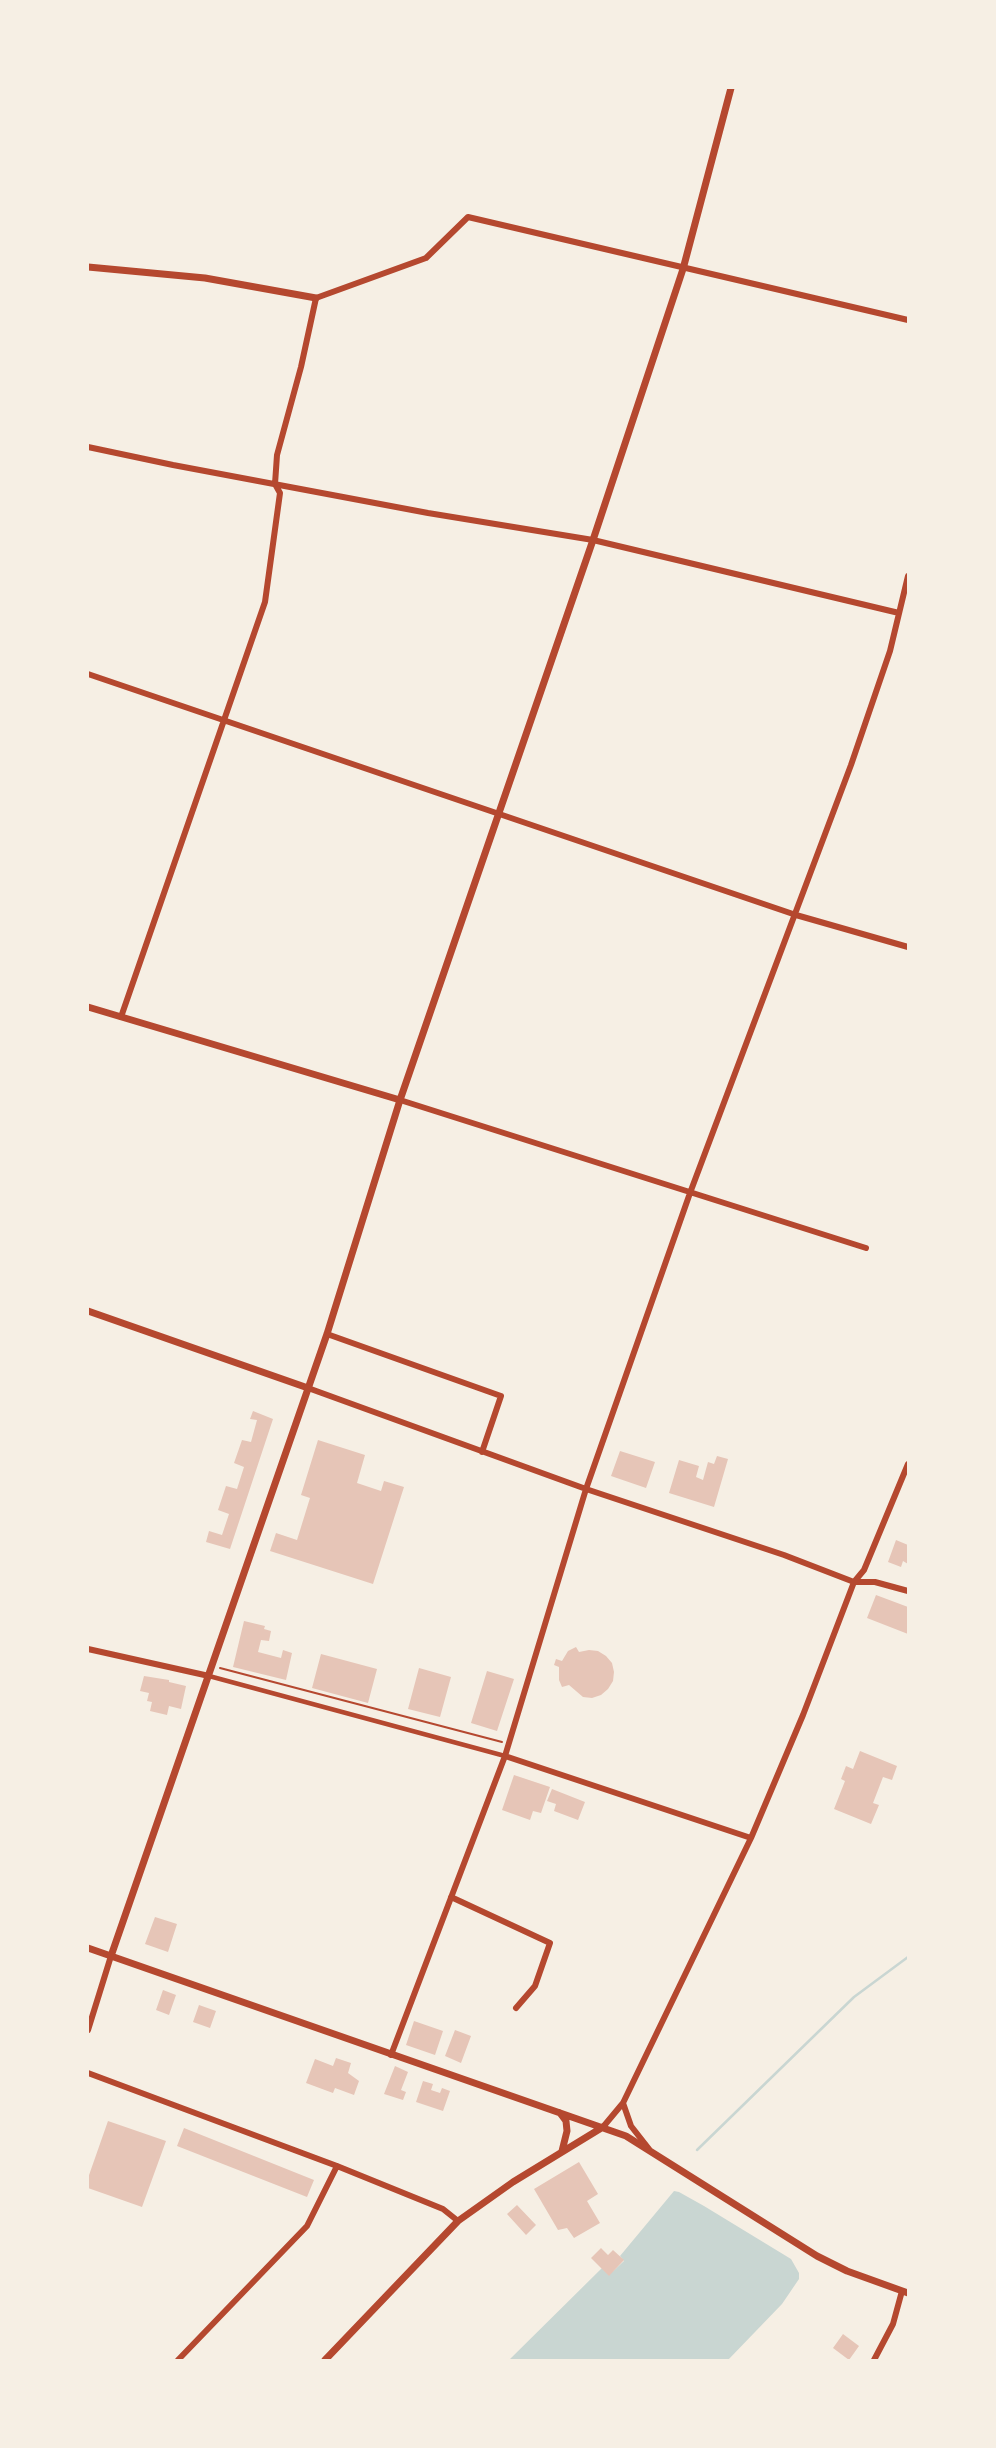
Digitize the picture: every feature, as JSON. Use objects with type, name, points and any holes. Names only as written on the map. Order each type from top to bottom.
[{"type":"street","points":[[88,2030],[111,1956],[327,1334],[400,1100],[593,540],[683,269],[732,88]]},
{"type":"street","points":[[88,267],[205,278],[316,298],[426,258],[468,217],[908,320]]},
{"type":"street","points":[[121,1017],[265,602],[280,494],[275,484],[277,454],[301,367],[316,298]]},
{"type":"street","points":[[88,447],[275,484],[593,540],[899,613]]},
{"type":"street","points":[[391,2054],[505,1756],[586,1489],[690,1193],[852,765],[890,651],[908,576]]},
{"type":"street","points":[[88,674],[796,915],[908,947]]},
{"type":"street","points":[[88,1007],[400,1100],[866,1248]]},
{"type":"street","points":[[88,1311],[854,1582],[875,1581],[908,1591]]},
{"type":"street","points":[[327,1334],[501,1395],[482,1451]]},
{"type":"street","points":[[325,2361],[458,2221],[495,2193],[603,2127],[623,2103],[751,1838],[803,1715],[854,1582],[863,1570],[908,1465]]},
{"type":"street","points":[[88,1649],[209,1676],[505,1756],[751,1838]]},
{"type":"street","points":[[451,1897],[550,1943],[535,1986],[516,2008]]},
{"type":"street","points":[[88,1948],[625,2136],[817,2256],[847,2272],[905,2292],[893,2324],[874,2361]]},
{"type":"street","points":[[88,2073],[337,2166],[443,2209],[458,2221]]},
{"type":"street","points":[[623,2103],[631,2126],[653,2153]]},
{"type":"street","points":[[560,2113],[566,2121],[568,2131],[562,2151]]},
{"type":"street","points":[[178,2361],[307,2226],[337,2166]]},
{"type":"path","points":[[212,1666],[509,1744]]},
{"type":"shaded area","points":[[674,2191],[704,2206],[791,2259],[799,2273],[799,2279],[782,2304],[728,2360],[509,2360],[602,2268],[609,2275],[624,2261],[620,2256]]},
{"type":"building","points":[[253,1411],[273,1419],[230,1549],[206,1542],[209,1531],[222,1535],[229,1514],[218,1510],[226,1486],[237,1489],[244,1467],[234,1463],[242,1440],[251,1442],[257,1420],[250,1419]]},
{"type":"building","points":[[318,1440],[365,1455],[357,1483],[381,1491],[384,1481],[404,1487],[373,1584],[270,1551],[276,1533],[297,1540],[310,1498],[301,1495]]},
{"type":"building","points":[[620,1451],[655,1462],[646,1488],[611,1476]]},
{"type":"building","points":[[717,1456],[728,1459],[714,1507],[669,1493],[679,1460],[699,1466],[696,1477],[703,1480],[708,1462],[714,1464]]},
{"type":"building","points":[[896,1540],[908,1545],[908,1564],[903,1561],[901,1567],[888,1562]]},
{"type":"building","points":[[876,1595],[908,1607],[908,1634],[867,1618]]},
{"type":"building","points":[[244,1621],[265,1626],[264,1629],[271,1631],[269,1641],[261,1640],[258,1652],[281,1658],[283,1650],[292,1653],[286,1680],[233,1667]]},
{"type":"building","points":[[576,1647],[579,1652],[598,1651],[612,1663],[613,1681],[601,1695],[583,1697],[569,1685],[562,1687],[559,1667],[554,1665],[556,1659],[562,1661],[568,1651]]},
{"type":"building","points":[[321,1654],[377,1669],[368,1703],[312,1688]]},
{"type":"building","points":[[419,1668],[451,1677],[440,1717],[408,1709]]},
{"type":"building","points":[[487,1671],[514,1679],[497,1731],[471,1723]]},
{"type":"building","points":[[144,1676],[186,1686],[181,1709],[169,1706],[167,1715],[150,1711],[152,1702],[147,1701],[149,1693],[140,1691]]},
{"type":"building","points":[[860,1751],[897,1766],[892,1780],[883,1777],[873,1803],[879,1805],[871,1824],[834,1809],[845,1781],[841,1779],[846,1766],[853,1769]]},
{"type":"building","points":[[514,1775],[550,1787],[541,1813],[533,1811],[530,1820],[502,1810]]},
{"type":"building","points":[[552,1789],[585,1802],[578,1820],[554,1811],[556,1804],[547,1801]]},
{"type":"building","points":[[155,1917],[177,1924],[168,1952],[145,1944]]},
{"type":"building","points":[[163,1990],[176,1995],[169,2015],[156,2010]]},
{"type":"building","points":[[199,2005],[216,2011],[210,2028],[193,2022]]},
{"type":"building","points":[[414,2021],[443,2031],[435,2055],[406,2045]]},
{"type":"building","points":[[455,2030],[471,2036],[461,2063],[445,2056]]},
{"type":"building","points":[[336,2058],[351,2063],[348,2073],[359,2081],[354,2095],[335,2088],[333,2093],[306,2083],[315,2059],[333,2066]]},
{"type":"building","points":[[395,2066],[408,2072],[401,2090],[406,2092],[403,2100],[384,2094]]},
{"type":"building","points":[[423,2081],[433,2084],[431,2090],[440,2093],[442,2088],[450,2091],[443,2111],[416,2102]]},
{"type":"building","points":[[108,2121],[166,2141],[142,2207],[88,2188],[88,2178]]},
{"type":"building","points":[[184,2128],[314,2180],[307,2197],[177,2146]]},
{"type":"building","points":[[579,2162],[598,2194],[587,2201],[600,2223],[574,2238],[567,2228],[558,2230],[534,2189]]},
{"type":"building","points":[[517,2205],[536,2225],[526,2235],[507,2214]]},
{"type":"building","points":[[601,2248],[608,2255],[613,2250],[624,2260],[609,2276],[591,2258]]},
{"type":"building","points":[[843,2334],[859,2346],[849,2360],[833,2348]]},
{"type":"waterway","points":[[697,2150],[854,1997],[908,1957]]}]
